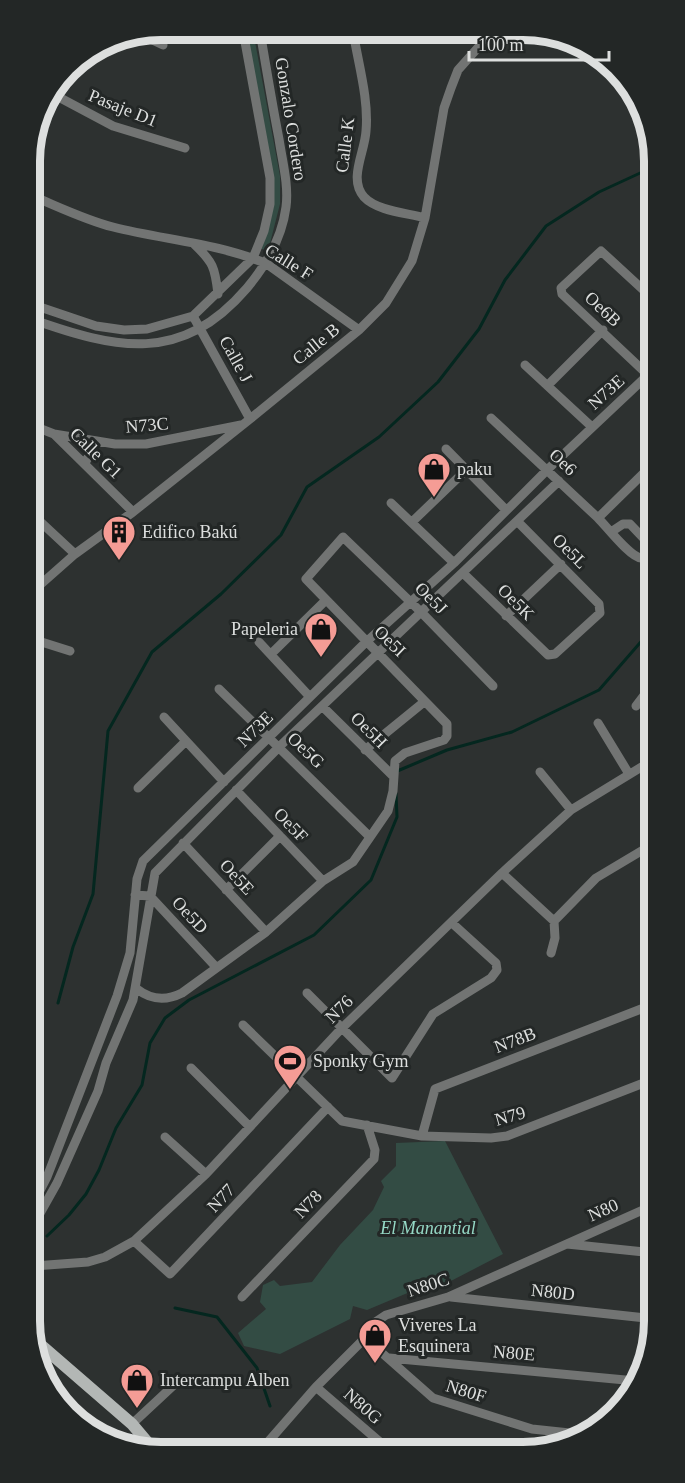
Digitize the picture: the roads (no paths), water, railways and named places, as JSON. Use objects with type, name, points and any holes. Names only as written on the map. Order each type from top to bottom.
[{"type":"main road","points":[[44,1348],[69,1367],[132,1424],[141,1440]]},
{"type":"street","name":"Gonzalo Cordero","points":[[41,307],[96,327],[124,330],[147,329],[193,316],[253,258],[264,231],[270,204],[270,178],[245,40]]},
{"type":"street","name":"Gonzalo Cordero","points":[[41,323],[101,342],[126,345],[150,344],[200,329],[230,307],[267,264],[286,206],[285,174],[262,40]]},
{"type":"street","name":"Calle K","points":[[354,40],[366,122],[357,184],[365,199],[424,218]]},
{"type":"street","name":"Calle B","points":[[41,584],[75,554],[133,512],[247,422],[359,330],[386,303],[401,283],[412,261],[424,218],[444,108],[458,70],[478,40]]},
{"type":"street","points":[[154,41],[163,45]]},
{"type":"street","name":"Pasaje D1","points":[[59,97],[113,126],[185,148]]},
{"type":"street","name":"Calle F","points":[[41,199],[112,227],[192,242],[253,258],[267,264],[359,330]]},
{"type":"street","points":[[192,242],[211,260],[215,269],[218,294]]},
{"type":"street","name":"Oe6B","points":[[644,290],[603,252],[597,252],[561,287],[561,292],[644,368]]},
{"type":"street","name":"Calle J","points":[[193,316],[247,422]]},
{"type":"street","points":[[548,385],[603,330]]},
{"type":"street","points":[[525,365],[592,426]]},
{"type":"street","name":"N73E","points":[[40,1190],[90,1067],[130,953],[137,879],[143,861],[366,642],[454,563],[592,426],[644,379]]},
{"type":"street","name":"Oe6","points":[[492,418],[611,532]]},
{"type":"street","name":"N73C","points":[[54,434],[97,441],[146,444],[247,422]]},
{"type":"street","name":"Calle G1","points":[[41,429],[54,434],[133,512]]},
{"type":"street","points":[[85,464],[97,441]]},
{"type":"street","points":[[446,449],[506,510]]},
{"type":"street","points":[[412,522],[466,470]]},
{"type":"street","points":[[598,518],[644,473]]},
{"type":"street","name":"N73E","points":[[40,1213],[57,1183],[98,1091],[105,1074],[106,1063],[137,989],[155,873],[280,746],[560,482]]},
{"type":"street","points":[[391,503],[454,563]]},
{"type":"street","points":[[41,522],[75,554]]},
{"type":"street","name":"Oe5L","points":[[518,522],[599,604],[600,613],[555,654],[545,654]]},
{"type":"street","name":"Oe5J","points":[[306,579],[343,537],[412,602],[493,686]]},
{"type":"street","points":[[506,616],[561,564]]},
{"type":"street","name":"Oe5K","points":[[464,574],[545,654]]},
{"type":"street","name":"Oe5I","points":[[306,579],[366,642],[380,652],[449,728],[444,740],[397,758],[393,775]]},
{"type":"street","points":[[270,654],[326,600]]},
{"type":"street","points":[[41,642],[70,651]]},
{"type":"street","points":[[259,642],[310,697]]},
{"type":"street","name":"Oe5G","points":[[219,689],[280,746],[369,836]]},
{"type":"street","points":[[636,706],[644,696]]},
{"type":"street","points":[[365,750],[424,702]]},
{"type":"street","name":"Oe5H","points":[[323,707],[393,775]]},
{"type":"street","points":[[164,717],[224,782]]},
{"type":"street","points":[[598,723],[629,774]]},
{"type":"street","points":[[138,788],[184,741]]},
{"type":"street","name":"N76","points":[[40,1266],[88,1262],[105,1257],[134,1241],[206,1174],[341,1029],[502,873],[571,810],[644,765]]},
{"type":"street","points":[[540,772],[571,810]]},
{"type":"street","points":[[137,989],[157,999],[182,993],[266,932],[323,881],[352,862],[369,836],[383,821],[393,791],[393,775]]},
{"type":"street","name":"Oe5F","points":[[236,790],[323,881]]},
{"type":"street","points":[[226,890],[280,836]]},
{"type":"street","name":"Oe5E","points":[[183,843],[266,932]]},
{"type":"street","points":[[551,953],[555,938],[555,921],[608,869],[644,849]]},
{"type":"street","points":[[502,873],[555,921]]},
{"type":"street","name":"Oe5D","points":[[135,895],[150,896],[216,967]]},
{"type":"street","points":[[307,993],[392,1078],[433,1014],[491,978],[497,970],[496,963],[452,923]]},
{"type":"street","name":"N78B","points":[[422,1136],[435,1089],[644,1008]]},
{"type":"street","points":[[243,1025],[342,1121],[367,1125]]},
{"type":"street","points":[[90,1067],[105,1074]]},
{"type":"street","points":[[190,1068],[250,1127]]},
{"type":"street","name":"N79","points":[[367,1125],[422,1136],[491,1138],[507,1136],[644,1083]]},
{"type":"street","points":[[82,1085],[98,1091]]},
{"type":"street","name":"N77","points":[[134,1241],[170,1274],[328,1107]]},
{"type":"street","name":"N78","points":[[242,1297],[374,1159],[375,1150],[367,1125]]},
{"type":"street","points":[[165,1137],[206,1174]]},
{"type":"street","points":[[47,1177],[57,1183]]},
{"type":"street","name":"N80","points":[[565,1244],[644,1209]]},
{"type":"street","points":[[565,1244],[644,1252]]},
{"type":"street","name":"N80C","points":[[268,1442],[316,1387],[365,1338],[374,1323],[386,1315],[448,1297],[565,1244]]},
{"type":"street","name":"N76","points":[[40,1263],[47,1265]]},
{"type":"street","name":"N80D","points":[[448,1297],[644,1318]]},
{"type":"street","name":"N80F","points":[[365,1338],[433,1398],[532,1429],[570,1433]]},
{"type":"street","name":"N80E","points":[[389,1358],[629,1380]]},
{"type":"street","points":[[132,1424],[175,1384]]},
{"type":"street","name":"N80G","points":[[316,1387],[380,1442]]},
{"type":"waterway","points":[[58,1003],[73,947],[93,894],[108,731],[152,652],[221,594],[281,535],[307,487],[379,437],[438,382],[479,329],[505,280],[546,226],[599,192],[644,171]]},
{"type":"waterway","points":[[395,772],[447,750],[512,732],[599,690],[644,638]]},
{"type":"waterway","points":[[47,1236],[69,1215],[86,1194],[99,1170],[116,1128],[142,1085],[150,1043],[165,1018],[189,1000],[314,935],[371,880],[397,817],[396,794]]},
{"type":"waterway","points":[[175,1308],[217,1317],[257,1368],[270,1406]]},
{"type":"place","name":"paku","points":[[434,498]]},
{"type":"place","name":"Edifico Bakú","points":[[119,561]]},
{"type":"place","name":"Papeleria","points":[[321,658]]},
{"type":"place","name":"Sponky Gym","points":[[290,1090]]},
{"type":"place","name":"Viveres La Esquinera","points":[[375,1364]]},
{"type":"place","name":"Intercampu Alben","points":[[137,1409]]},
{"type":"park label","name":"El Manantial","points":[[428,1228]]}]
